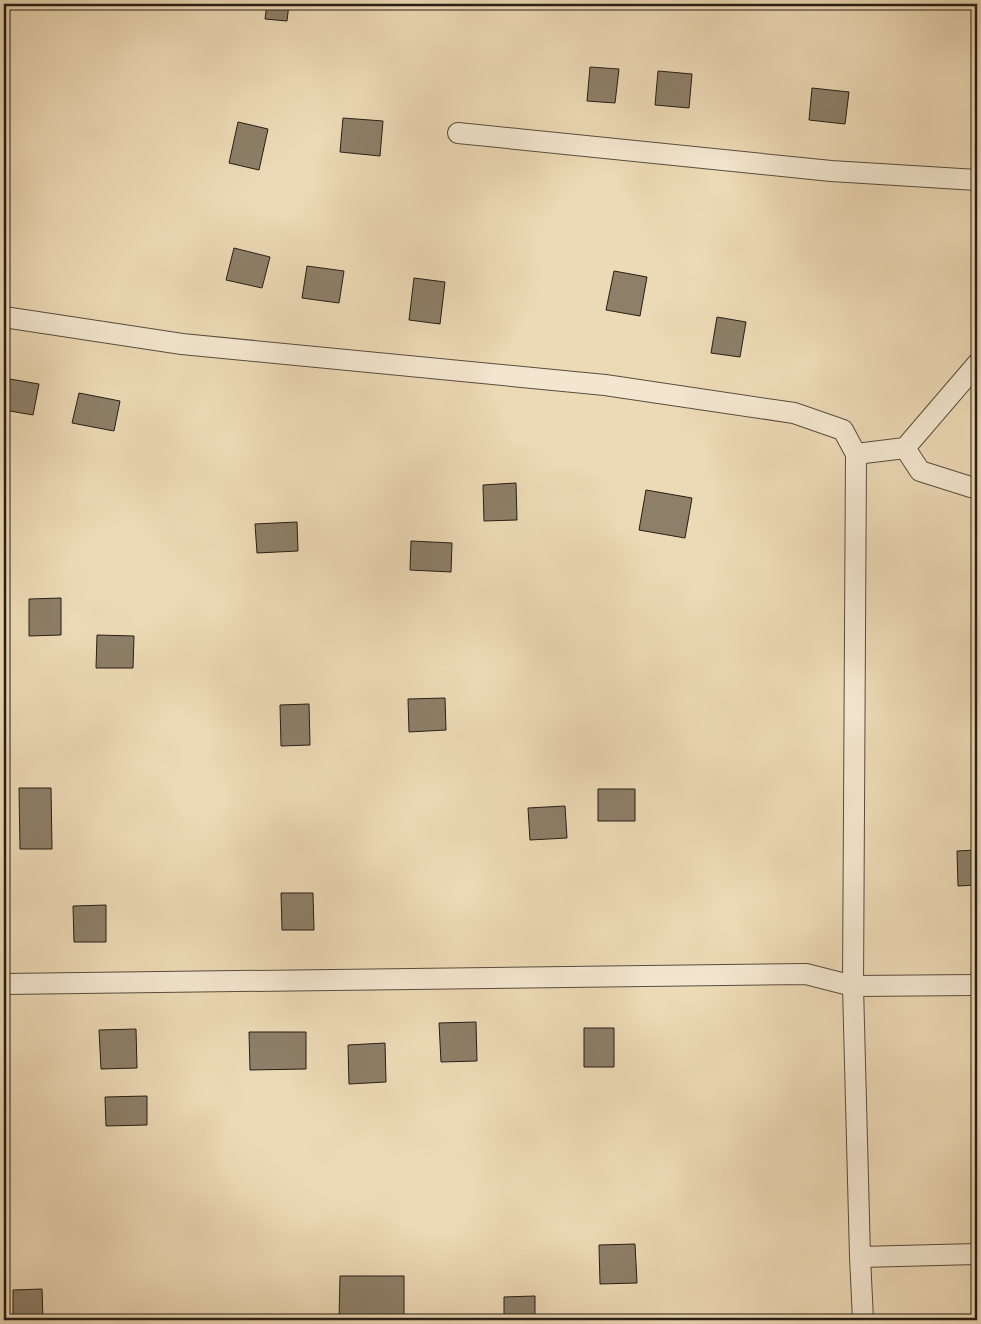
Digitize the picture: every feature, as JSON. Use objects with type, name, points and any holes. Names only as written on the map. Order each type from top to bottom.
[{"type":"street","points":[[458,132],[831,170],[977,180]]},
{"type":"street","points":[[4,317],[182,344],[605,385],[794,413],[843,430],[856,454],[854,986],[863,1320]]},
{"type":"street","points":[[856,454],[905,448],[977,364]]},
{"type":"street","points":[[905,448],[920,471],[977,489]]},
{"type":"street","points":[[4,984],[806,974],[854,986],[977,985]]},
{"type":"street","points":[[860,1257],[977,1254]]},
{"type":"building","points":[[267,4],[289,4],[287,21],[265,19]]},
{"type":"building","points":[[590,67],[619,69],[615,103],[587,101]]},
{"type":"building","points":[[658,71],[692,74],[689,108],[655,105]]},
{"type":"building","points":[[812,88],[849,92],[845,124],[809,120]]},
{"type":"building","points":[[343,118],[383,121],[380,156],[340,152]]},
{"type":"building","points":[[238,122],[268,129],[259,170],[229,163]]},
{"type":"building","points":[[234,248],[270,257],[262,288],[226,280]]},
{"type":"building","points":[[307,266],[344,271],[339,303],[302,298]]},
{"type":"building","points":[[614,271],[647,277],[640,316],[606,310]]},
{"type":"building","points":[[414,278],[445,282],[440,324],[409,320]]},
{"type":"building","points":[[717,317],[746,322],[740,357],[711,353]]},
{"type":"building","points":[[4,378],[39,384],[33,415],[4,410]]},
{"type":"building","points":[[79,393],[120,401],[114,431],[72,423]]},
{"type":"building","points":[[516,483],[517,520],[484,521],[483,485]]},
{"type":"building","points":[[646,490],[692,498],[685,538],[639,530]]},
{"type":"building","points":[[297,522],[298,551],[257,553],[255,524]]},
{"type":"building","points":[[411,541],[452,543],[451,572],[410,570]]},
{"type":"building","points":[[61,598],[61,635],[29,636],[29,599]]},
{"type":"building","points":[[97,635],[134,636],[133,668],[96,668]]},
{"type":"building","points":[[445,698],[446,730],[409,732],[408,699]]},
{"type":"building","points":[[309,704],[310,745],[281,746],[280,705]]},
{"type":"building","points":[[19,788],[51,788],[52,849],[20,849]]},
{"type":"building","points":[[598,789],[635,789],[635,821],[598,821]]},
{"type":"building","points":[[565,806],[567,838],[530,840],[528,808]]},
{"type":"building","points":[[977,850],[977,885],[958,886],[957,851]]},
{"type":"building","points":[[281,893],[313,893],[314,930],[282,930]]},
{"type":"building","points":[[106,905],[106,942],[74,942],[73,906]]},
{"type":"building","points":[[476,1022],[477,1061],[441,1062],[439,1023]]},
{"type":"building","points":[[584,1028],[614,1028],[614,1067],[584,1067]]},
{"type":"building","points":[[136,1029],[137,1068],[101,1069],[99,1030]]},
{"type":"building","points":[[249,1032],[306,1032],[306,1069],[250,1070]]},
{"type":"building","points":[[385,1043],[386,1082],[349,1084],[348,1045]]},
{"type":"building","points":[[147,1096],[147,1125],[106,1126],[105,1097]]},
{"type":"building","points":[[635,1244],[637,1283],[600,1284],[599,1245]]},
{"type":"building","points":[[340,1276],[404,1276],[404,1320],[339,1320]]},
{"type":"building","points":[[42,1289],[43,1320],[13,1320],[13,1290]]},
{"type":"building","points":[[535,1296],[535,1320],[504,1320],[504,1297]]}]
